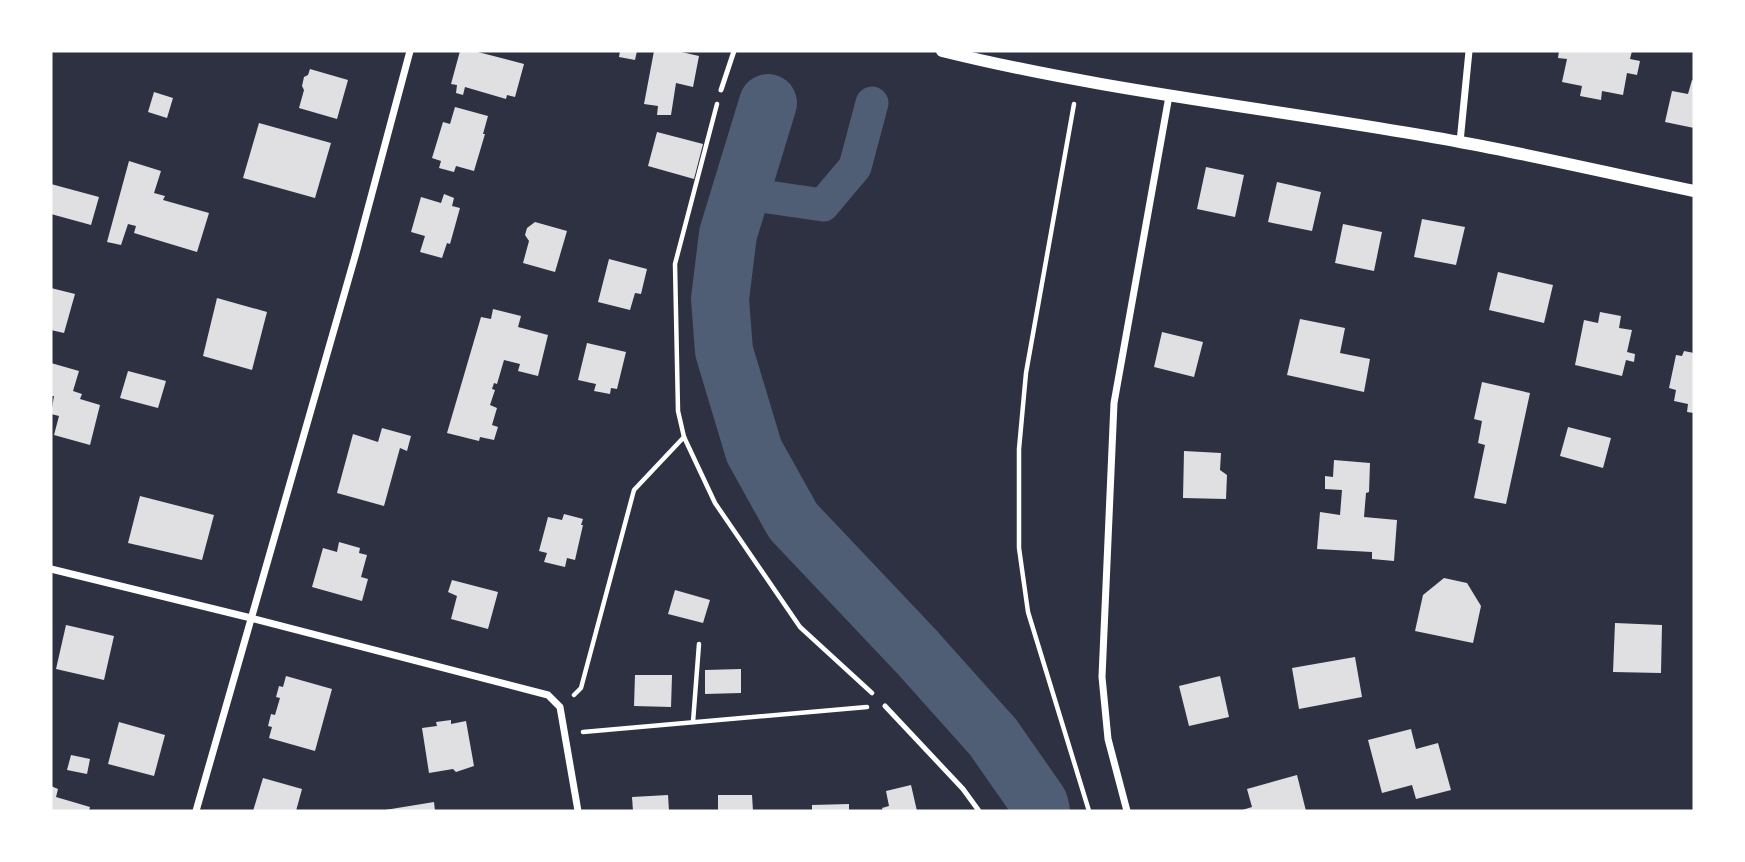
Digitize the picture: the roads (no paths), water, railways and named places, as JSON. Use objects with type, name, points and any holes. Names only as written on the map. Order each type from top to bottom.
[{"type":"street","points":[[197,811],[356,253],[410,51]]},
{"type":"street","points":[[942,51],[1001,65],[1170,96],[1460,142],[1694,191]]},
{"type":"street","points":[[1460,142],[1469,51]]},
{"type":"street","points":[[1127,811],[1108,739],[1102,677],[1114,403],[1170,96]]},
{"type":"street","points":[[51,569],[548,695],[560,707],[578,811]]},
{"type":"lane","points":[[721,90],[734,51]]},
{"type":"lane","points":[[886,706],[963,789],[979,811]]},
{"type":"waterway","points":[[768,103],[728,234],[720,299],[724,351],[754,451],[793,521],[993,737],[1039,803],[1041,811]]},
{"type":"waterway","points":[[741,193],[823,205],[855,167],[872,103]]}]
